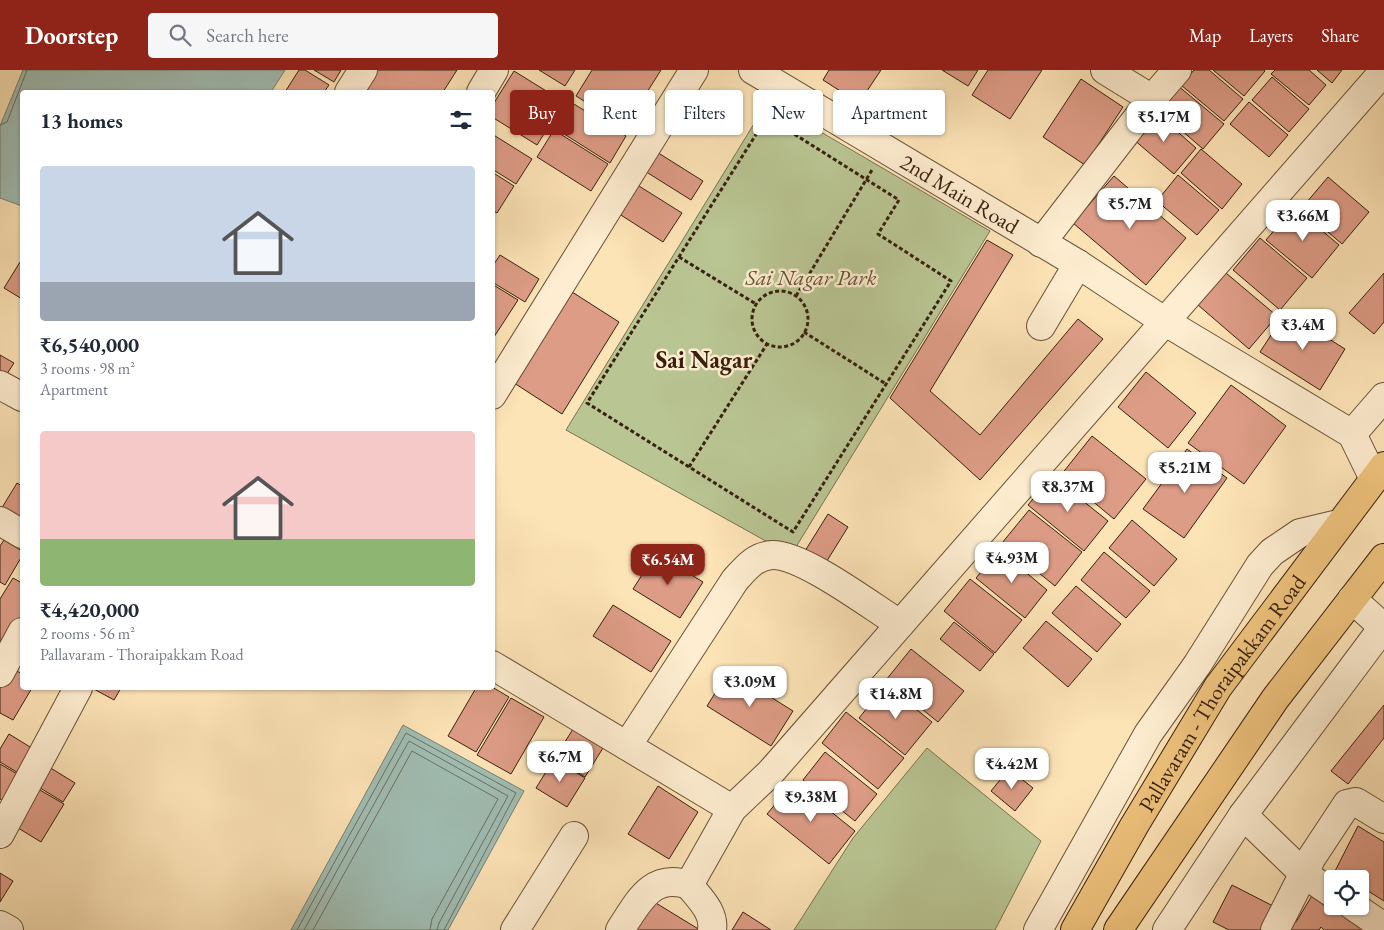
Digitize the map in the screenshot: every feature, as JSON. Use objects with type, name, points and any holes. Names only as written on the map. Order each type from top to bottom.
[{"type":"main road","name":"Pallavaram - Thoraipakkam Road","points":[[1075,930],[1134,826],[1218,688],[1338,524],[1379,472]]},
{"type":"main road","name":"Pallavaram - Thoraipakkam Road","points":[[1118,930],[1275,699],[1384,558]]},
{"type":"street","points":[[350,90],[363,70]]},
{"type":"street","points":[[496,382],[694,70]]},
{"type":"street","name":"2nd Main Road","points":[[753,70],[1078,264],[1164,321],[1352,434]]},
{"type":"street","points":[[1105,70],[1152,99]]},
{"type":"street","points":[[1041,243],[1152,99],[1177,70]]},
{"type":"street","points":[[689,885],[732,809],[770,773],[1384,71]]},
{"type":"street","points":[[1041,326],[1078,264]]},
{"type":"street","points":[[0,385],[20,396]]},
{"type":"street","points":[[1379,472],[1352,434],[1384,397]]},
{"type":"street","points":[[1038,930],[1148,734],[1197,665],[1260,565],[1272,552],[1300,533],[1338,524]]},
{"type":"street","points":[[627,746],[735,580],[752,561],[772,555],[792,560],[822,574],[900,624]]},
{"type":"street","points":[[1166,930],[1248,809],[1384,627],[1352,599]]},
{"type":"street","points":[[0,673],[20,636]]},
{"type":"street","points":[[495,667],[732,809]]},
{"type":"street","points":[[0,834],[77,690]]},
{"type":"street","points":[[1275,930],[1308,865],[1347,804],[1351,801],[1384,819]]},
{"type":"street","points":[[1248,809],[1308,865],[1324,884]]},
{"type":"street","points":[[516,930],[574,836]]},
{"type":"street","points":[[620,930],[644,893],[657,885],[669,881],[689,885],[709,911],[713,920],[712,930]]},
{"type":"street","points":[[1367,915],[1384,926]]},
{"type":"street","points":[[0,925],[9,930]]},
{"type":"path","points":[[768,117],[899,200],[878,234],[951,281],[793,532],[587,403],[679,257],[768,117]]},
{"type":"path","points":[[796,296],[885,148]]},
{"type":"path","points":[[679,257],[756,304]]},
{"type":"path","points":[[788,292],[796,296],[806,310],[808,320],[804,332],[792,345],[783,348],[767,344],[756,334],[752,325],[756,304],[770,293],[788,292]]},
{"type":"path","points":[[804,332],[886,384]]},
{"type":"path","points":[[689,468],[767,344]]},
{"type":"green space","name":"Sai Nagar Park","points":[[753,125],[753,135],[823,135],[823,133],[990,231],[791,555],[566,430]]},
{"type":"green space","points":[[927,748],[1041,841],[995,930],[794,930],[853,838]]},
{"type":"water","points":[[23,70],[285,70],[272,90],[20,90],[20,205],[0,198],[0,126]]},
{"type":"water","points":[[403,725],[524,791],[448,930],[291,930]]},
{"type":"building","points":[[299,70],[305,70],[329,85],[325,90],[286,90]]},
{"type":"building","points":[[314,70],[341,70],[334,82]]},
{"type":"building","points":[[368,70],[457,70],[444,90],[355,90]]},
{"type":"building","points":[[539,70],[575,70],[565,86]]},
{"type":"building","points":[[592,70],[661,70],[648,90],[584,90],[584,101],[576,96]]},
{"type":"building","points":[[829,70],[881,70],[868,90],[839,90],[823,80]]},
{"type":"building","points":[[942,70],[978,70],[968,86]]},
{"type":"building","points":[[988,70],[1042,70],[1010,119],[972,95]]},
{"type":"building","points":[[1194,70],[1209,70],[1243,99],[1224,121],[1181,85]]},
{"type":"building","points":[[1213,70],[1264,70],[1265,71],[1244,96]]},
{"type":"building","points":[[1275,70],[1309,70],[1326,85],[1309,105],[1271,74]]},
{"type":"building","points":[[1317,70],[1342,70],[1332,83]]},
{"type":"building","points":[[514,71],[545,90],[510,90],[510,128],[495,119],[495,101]]},
{"type":"building","points":[[1272,77],[1309,109],[1289,132],[1252,100]]},
{"type":"building","points":[[1081,79],[1123,107],[1085,165],[1043,137]]},
{"type":"building","points":[[1177,85],[1224,124],[1203,149],[1157,109]]},
{"type":"building","points":[[1249,102],[1288,135],[1269,157],[1230,124]]},
{"type":"building","points":[[574,104],[584,110],[584,135],[626,136],[610,163],[566,135],[574,135]]},
{"type":"building","points":[[1155,112],[1196,148],[1174,174],[1133,139]]},
{"type":"building","points":[[521,135],[543,135],[537,145]]},
{"type":"building","points":[[551,135],[562,135],[608,164],[591,191],[537,157]]},
{"type":"building","points":[[495,136],[532,159],[516,184],[495,171]]},
{"type":"building","points":[[652,149],[703,181],[691,200],[640,168]]},
{"type":"building","points":[[1201,149],[1242,184],[1222,209],[1181,173]]},
{"type":"building","points":[[495,174],[514,186],[497,213],[495,212]]},
{"type":"building","points":[[1178,175],[1219,210],[1197,235],[1157,201]]},
{"type":"building","points":[[1114,176],[1186,238],[1146,285],[1073,223]]},
{"type":"building","points":[[1328,177],[1369,212],[1342,244],[1301,209]]},
{"type":"building","points":[[631,181],[682,213],[663,242],[613,210]]},
{"type":"building","points":[[1294,207],[1339,245],[1312,278],[1266,240]]},
{"type":"building","points":[[1260,238],[1307,278],[1280,310],[1233,270]]},
{"type":"building","points":[[987,240],[1013,255],[930,391],[980,435],[1078,319],[1103,339],[980,480],[890,398]]},
{"type":"building","points":[[500,255],[539,279],[525,302],[495,284],[495,262]]},
{"type":"building","points":[[20,262],[20,298],[4,288]]},
{"type":"building","points":[[1226,273],[1277,316],[1249,349],[1198,305]]},
{"type":"building","points":[[1384,273],[1384,322],[1374,334],[1349,313]]},
{"type":"building","points":[[495,286],[518,300],[495,335]]},
{"type":"building","points":[[569,290],[619,322],[562,414],[511,381]]},
{"type":"building","points":[[1286,312],[1345,349],[1320,390],[1260,352]]},
{"type":"building","points":[[0,355],[14,363],[5,377],[0,373]]},
{"type":"building","points":[[1146,372],[1196,413],[1168,448],[1118,407]]},
{"type":"building","points":[[1231,385],[1286,426],[1244,484],[1188,443]]},
{"type":"building","points":[[1092,436],[1146,479],[1114,519],[1061,475]]},
{"type":"building","points":[[1187,449],[1227,478],[1184,538],[1143,509]]},
{"type":"building","points":[[1052,476],[1108,521],[1084,551],[1028,505]]},
{"type":"building","points":[[17,483],[20,485],[20,524],[0,511]]},
{"type":"building","points":[[1029,510],[1082,552],[1055,586],[1002,543]]},
{"type":"building","points":[[828,514],[848,527],[825,564],[805,551]]},
{"type":"building","points":[[1132,520],[1177,559],[1154,586],[1109,548]]},
{"type":"building","points":[[4,540],[20,550],[20,559],[5,585],[0,582],[0,546]]},
{"type":"building","points":[[999,550],[1047,590],[1025,618],[976,578]]},
{"type":"building","points":[[1104,552],[1150,591],[1126,618],[1081,580]]},
{"type":"building","points":[[656,553],[703,582],[680,618],[633,589]]},
{"type":"building","points":[[13,578],[20,582],[20,622],[6,646],[0,642],[0,599]]},
{"type":"building","points":[[970,579],[1022,620],[995,653],[944,611]]},
{"type":"building","points":[[1076,586],[1121,624],[1097,652],[1052,613]]},
{"type":"building","points":[[613,605],[671,641],[651,672],[593,636]]},
{"type":"building","points":[[1046,621],[1092,659],[1068,687],[1023,648]]},
{"type":"building","points":[[954,622],[994,654],[980,671],[940,639]]},
{"type":"building","points":[[911,649],[964,691],[938,722],[886,680]]},
{"type":"building","points":[[9,666],[20,673],[20,690],[31,690],[13,720],[0,713],[0,682]]},
{"type":"building","points":[[729,671],[793,711],[771,746],[707,706]]},
{"type":"building","points":[[886,685],[932,722],[905,755],[859,718]]},
{"type":"building","points":[[495,689],[509,697],[476,752],[448,736],[475,690]]},
{"type":"building","points":[[96,690],[120,690],[114,700]]},
{"type":"building","points":[[511,698],[544,717],[511,774],[477,755]]},
{"type":"building","points":[[1384,705],[1384,738],[1348,784],[1331,771]]},
{"type":"building","points":[[846,712],[904,758],[878,789],[822,743]]},
{"type":"building","points":[[573,729],[603,748],[585,777],[555,758]]},
{"type":"building","points":[[9,734],[35,750],[20,774],[0,762],[0,749]]},
{"type":"building","points":[[825,752],[877,794],[855,821],[803,780]]},
{"type":"building","points":[[554,759],[585,778],[567,807],[536,788]]},
{"type":"building","points":[[0,764],[19,775],[3,801],[0,799]]},
{"type":"building","points":[[49,767],[75,783],[63,802],[37,786]]},
{"type":"building","points":[[1009,769],[1033,788],[1015,811],[991,791]]},
{"type":"building","points":[[794,782],[855,831],[829,864],[767,814]]},
{"type":"building","points":[[33,786],[64,804],[41,842],[10,823]]},
{"type":"building","points":[[658,786],[698,812],[669,859],[628,834]]},
{"type":"building","points":[[1358,826],[1384,842],[1384,901],[1369,892],[1369,870],[1336,870]]},
{"type":"building","points":[[0,873],[13,881],[0,902]]},
{"type":"building","points":[[1232,885],[1277,908],[1265,930],[1229,930],[1213,922]]},
{"type":"building","points":[[1313,894],[1324,901],[1324,915],[1347,915],[1368,928],[1367,930],[1324,930],[1321,927],[1319,930],[1280,930],[1288,917],[1296,922]]},
{"type":"building","points":[[651,900],[700,930],[633,930]]},
{"type":"building","points":[[743,912],[771,930],[732,930]]},
{"type":"district","name":"Sai Nagar","points":[[704,359]]}]
